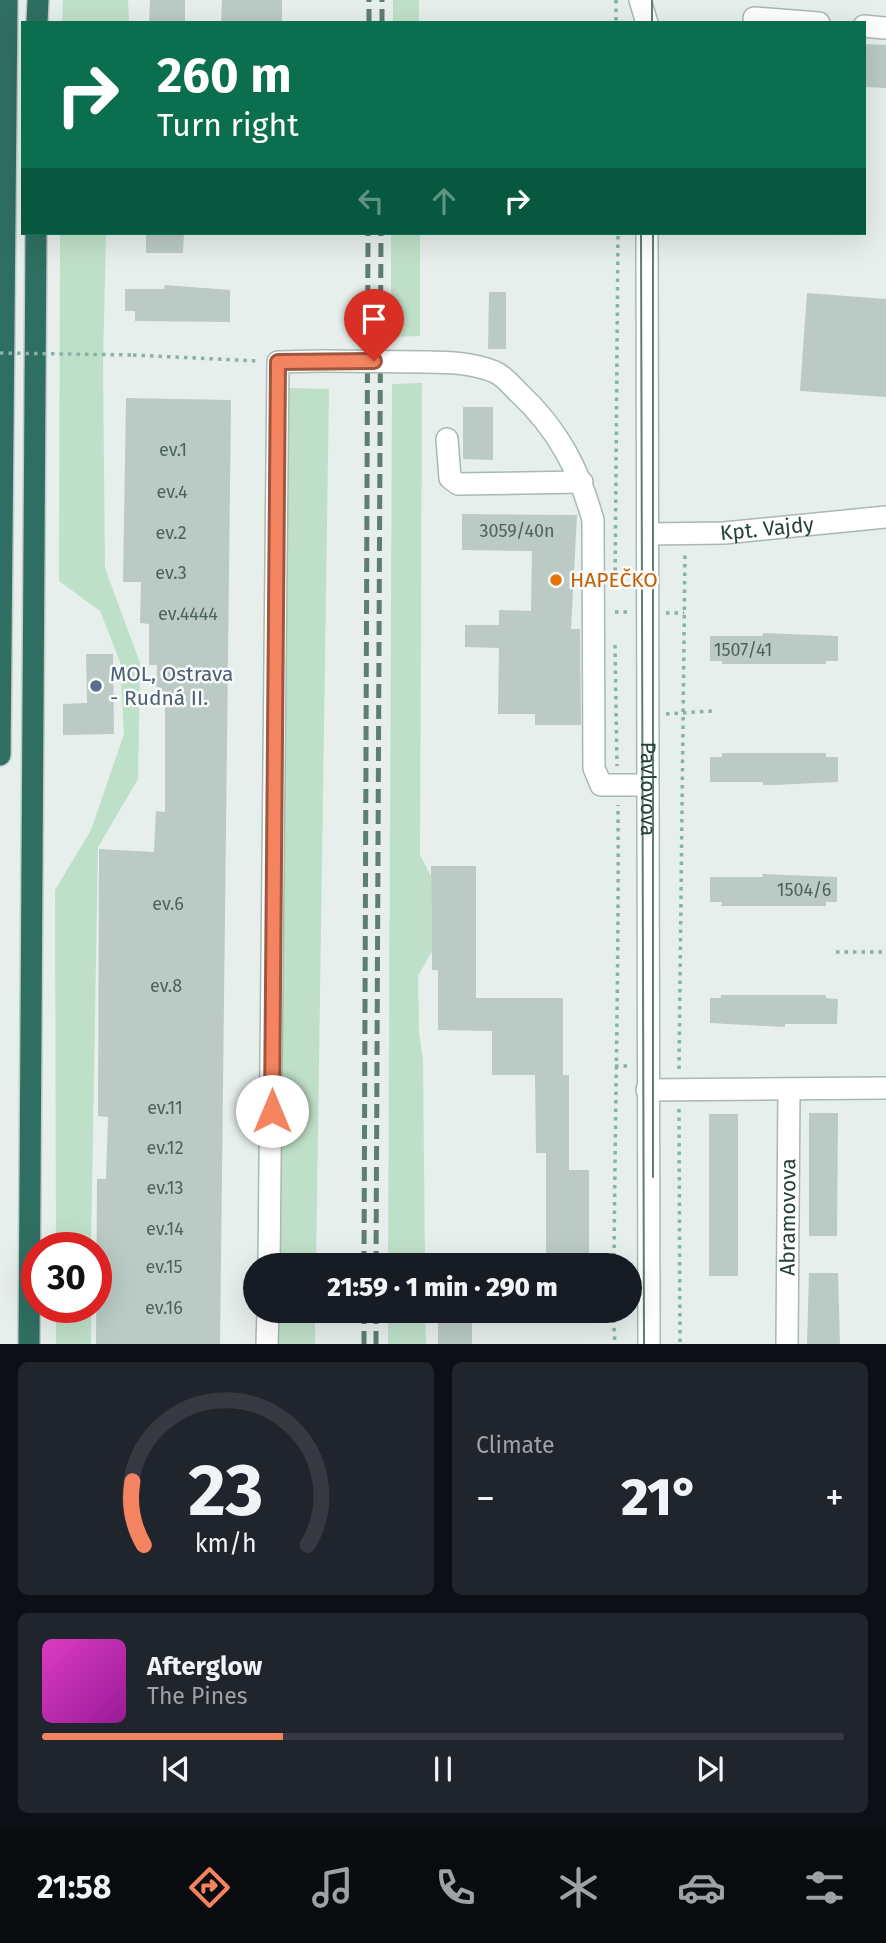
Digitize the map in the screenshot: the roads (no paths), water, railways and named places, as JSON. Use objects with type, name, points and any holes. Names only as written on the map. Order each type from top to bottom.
[{"type":"highway","points":[[0,755],[6,0]]},
{"type":"highway","points":[[29,1344],[36,235]]},
{"type":"street","points":[[755,13],[806,21]]},
{"type":"street","name":"Pavlovova","points":[[647,235],[646,1090],[649,1344]]},
{"type":"street","points":[[269,1253],[278,362],[453,362],[498,373],[531,404],[561,440],[582,482],[593,520],[594,768],[601,785],[648,785]]},
{"type":"street","points":[[447,439],[450,478],[458,484],[582,482]]},
{"type":"street","name":"Kpt. Vajdy","points":[[648,534],[724,533],[886,517]]},
{"type":"street","points":[[646,1090],[886,1088]]},
{"type":"street","name":"Abramovova","points":[[787,1344],[789,1089]]},
{"type":"street","points":[[267,1344],[268,1323]]},
{"type":"tram line","points":[[652,0],[652,21]]},
{"type":"tram line","points":[[641,235],[644,1344]]},
{"type":"tram line","points":[[653,235],[653,1177]]},
{"type":"railway","points":[[369,0],[369,21]]},
{"type":"railway","points":[[382,0],[382,21]]},
{"type":"railway","points":[[364,1253],[368,235]]},
{"type":"railway","points":[[376,1253],[381,235]]},
{"type":"railway","points":[[364,1323],[364,1344]]},
{"type":"railway","points":[[376,1323],[376,1344]]},
{"type":"place","name":"HAPEČKO","points":[[556,580]]},
{"type":"place","name":"MOL, Ostrava - Rudná II.","points":[[96,686]]}]
